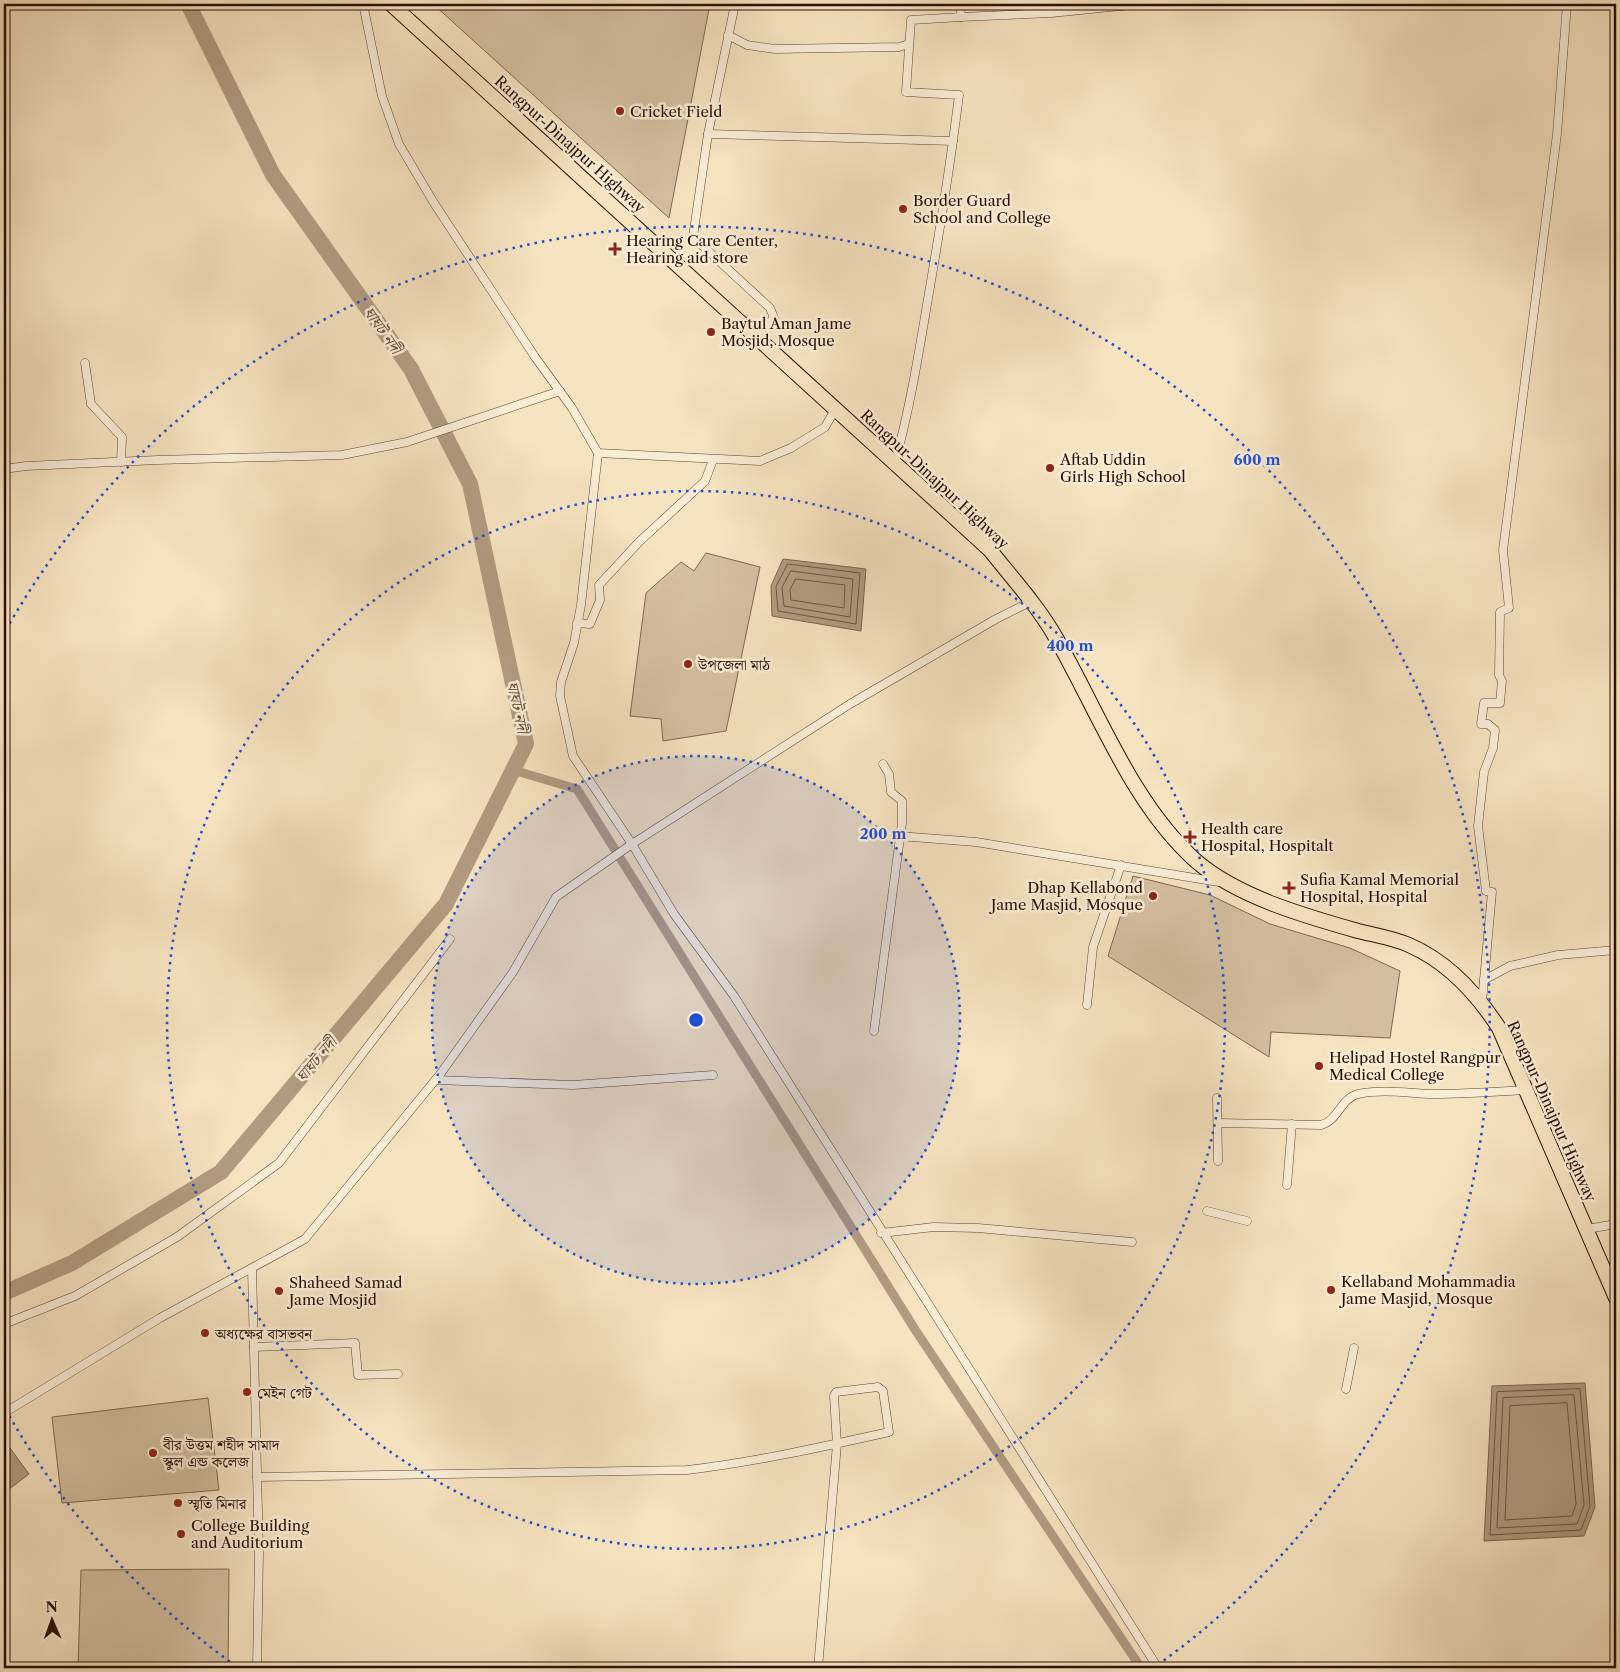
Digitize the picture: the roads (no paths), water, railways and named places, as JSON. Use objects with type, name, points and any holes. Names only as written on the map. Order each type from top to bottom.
[{"type":"highway","name":"Rangpur-Dinajpur Highway","points":[[391,4],[990,550],[1055,636],[1132,778],[1167,832],[1197,861],[1228,883],[1278,905],[1323,921],[1409,945],[1446,967],[1482,1002],[1499,1028],[1524,1090],[1616,1298]]},
{"type":"street","points":[[363,4],[382,96],[399,144],[434,203],[560,391],[598,453],[578,623],[574,643],[561,682],[560,696],[573,756],[674,914],[734,996],[881,1233],[965,1360],[1158,1668]]},
{"type":"street","points":[[735,4],[708,134],[693,237],[770,308],[774,318],[756,335]]},
{"type":"street","points":[[960,4],[961,17]]},
{"type":"street","points":[[895,462],[916,368],[959,95],[906,92],[911,20],[1051,13],[1140,4]]},
{"type":"street","points":[[1482,1002],[1492,892],[1486,890],[1478,826],[1484,772],[1493,748],[1495,730],[1488,724],[1481,724],[1484,703],[1500,703],[1502,681],[1499,675],[1500,612],[1509,608],[1503,550],[1557,134],[1567,4]]},
{"type":"street","points":[[728,36],[747,45],[774,49],[900,47],[909,44]]},
{"type":"street","points":[[708,134],[953,141]]},
{"type":"street","points":[[85,363],[91,404],[122,437],[121,462]]},
{"type":"street","points":[[4,469],[26,466],[121,462],[342,456],[407,442],[560,391]]},
{"type":"street","points":[[598,453],[760,461],[791,448],[825,427],[836,408]]},
{"type":"street","points":[[578,623],[590,624],[600,600],[599,586],[639,542],[705,481],[713,460]]},
{"type":"street","points":[[4,1413],[160,1318],[306,1239],[436,1080],[513,972],[556,897],[630,845],[850,704],[996,619],[1030,602]]},
{"type":"street","points":[[874,1031],[902,801],[891,792],[889,774],[883,764]]},
{"type":"street","points":[[899,836],[976,842],[1228,883]]},
{"type":"street","points":[[1087,1005],[1093,947],[1121,865]]},
{"type":"street","points":[[4,1324],[75,1296],[177,1237],[279,1163],[450,939]]},
{"type":"street","points":[[1484,980],[1510,966],[1558,955],[1616,950]]},
{"type":"street","points":[[436,1080],[573,1085],[712,1076]]},
{"type":"street","points":[[1218,1123],[1326,1124],[1346,1100],[1359,1094],[1524,1090]]},
{"type":"street","points":[[1217,1098],[1218,1161]]},
{"type":"street","points":[[1287,1185],[1292,1124]]},
{"type":"street","points":[[1207,1210],[1247,1221]]},
{"type":"street","points":[[1587,1229],[1616,1224]]},
{"type":"street","points":[[881,1233],[934,1227],[978,1228],[1132,1242]]},
{"type":"street","points":[[252,1269],[257,1477],[257,1668]]},
{"type":"street","points":[[254,1347],[355,1342],[358,1375],[398,1374]]},
{"type":"street","points":[[1346,1389],[1354,1348]]},
{"type":"street","points":[[257,1477],[687,1470],[735,1464],[837,1444],[889,1432],[883,1391],[878,1387],[836,1392],[834,1396],[837,1444],[818,1668]]},
{"type":"water","points":[[783,559],[866,569],[861,631],[772,616],[771,586]]},
{"type":"water","points":[[1585,1383],[1595,1507],[1584,1536],[1484,1541],[1492,1386]]},
{"type":"water","points":[[10,1448],[29,1474],[4,1493],[4,1453]]},
{"type":"waterway","name":"ঘাঘট নদী","points":[[4,1293],[72,1263],[221,1172],[446,904],[526,744],[470,484],[411,369],[273,175],[188,4]]},
{"type":"waterway","points":[[513,770],[577,789],[916,1331],[1141,1668]]},
{"type":"place","name":"Cricket Field","points":[[620,111]]},
{"type":"place","name":"Border Guard School and College","points":[[903,209]]},
{"type":"place","name":"Hearing Care Center, Hearing aid store","points":[[615,249]]},
{"type":"place","name":"Baytul Aman Jame Mosjid, Mosque","points":[[711,332]]},
{"type":"place","name":"Aftab Uddin Girls High School","points":[[1050,468]]},
{"type":"place","name":"উপজেলা মাঠ","points":[[688,664]]},
{"type":"place","name":"Health care Hospital, Hospitalt","points":[[1190,837]]},
{"type":"place","name":"Sufia Kamal Memorial Hospital, Hospital","points":[[1289,888]]},
{"type":"place","name":"Dhap Kellabond Jame Masjid, Mosque","points":[[1153,896]]},
{"type":"place","name":"Helipad Hostel Rangpur Medical College","points":[[1319,1066]]},
{"type":"place","name":"Kellaband Mohammadia Jame Masjid, Mosque","points":[[1331,1290]]},
{"type":"place","name":"Shaheed Samad Jame Mosjid","points":[[279,1291]]},
{"type":"place","name":"অধ্যক্ষের বাসভবন","points":[[205,1333]]},
{"type":"place","name":"মেইন গেট","points":[[247,1392]]},
{"type":"place","name":"বীর উত্তম শহীদ সামাদ স্কুল এন্ড কলেজ","points":[[153,1453]]},
{"type":"place","name":"স্মৃতি মিনার","points":[[178,1503]]},
{"type":"place","name":"College Building and Auditorium","points":[[181,1534]]}]
